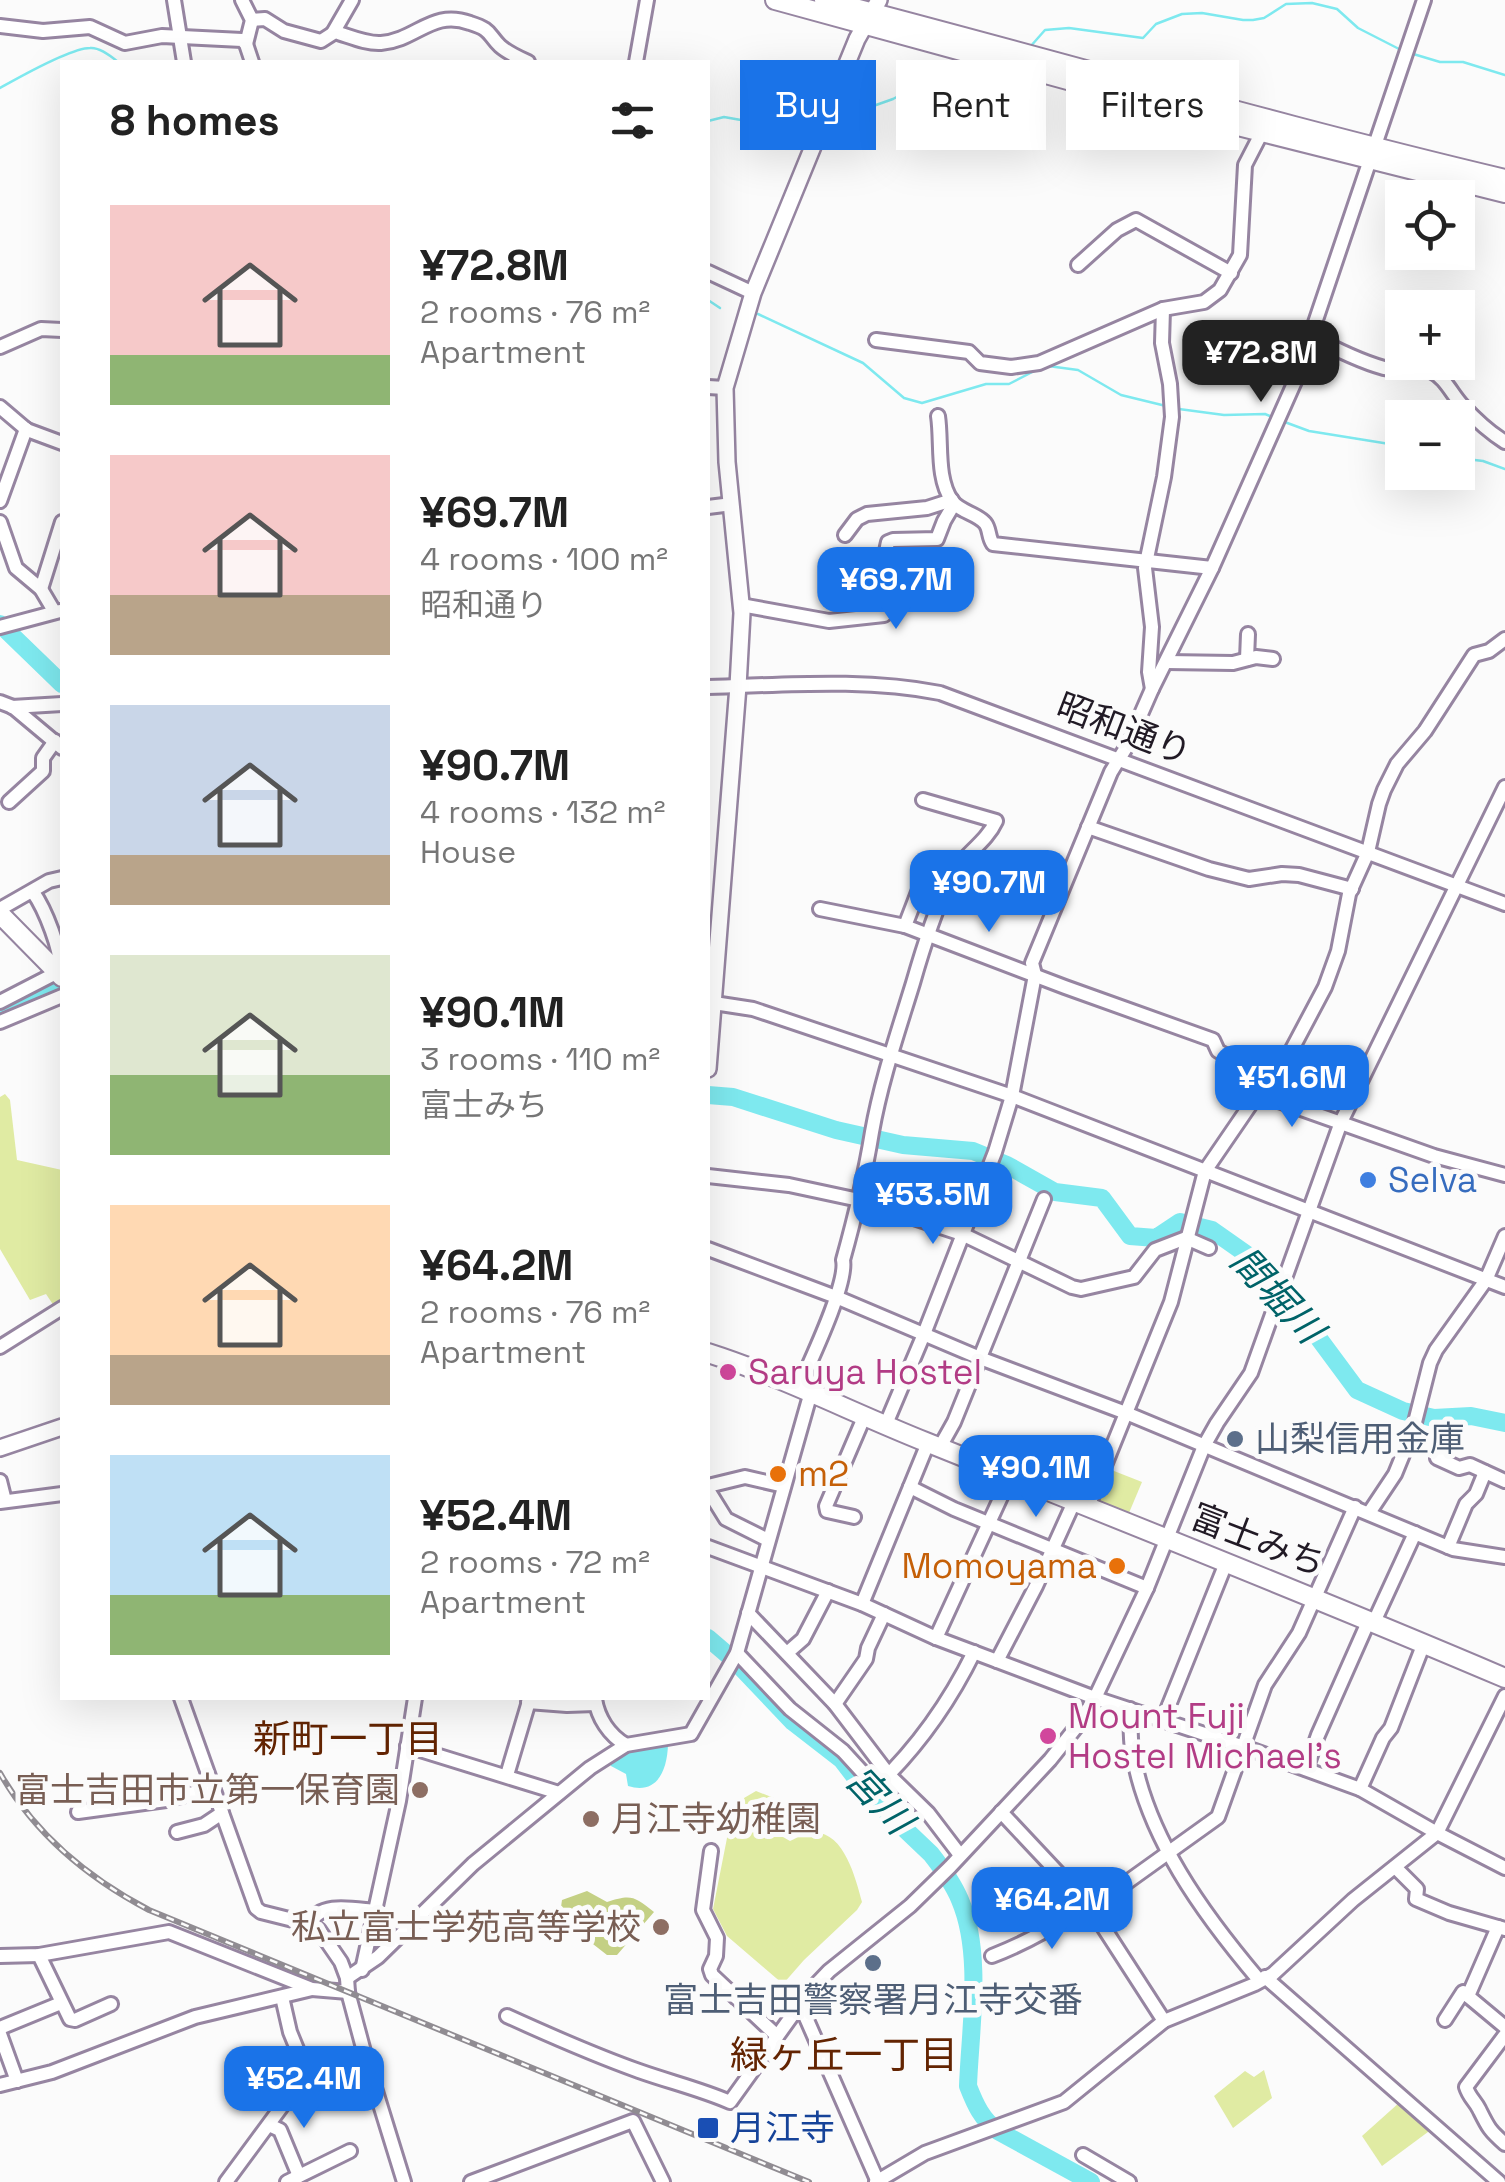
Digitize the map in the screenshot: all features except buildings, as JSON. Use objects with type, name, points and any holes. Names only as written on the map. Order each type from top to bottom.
[{"type":"highway","points":[[775,0],[872,12]]},
{"type":"highway","points":[[824,0],[1262,132],[1505,179]]},
{"type":"highway","points":[[1018,59],[1505,193]]},
{"type":"highway","points":[[0,911],[60,975]]},
{"type":"highway","name":"富士みち","points":[[710,1355],[1315,1597],[1505,1678]]},
{"type":"main road","points":[[710,1046],[715,884],[738,686],[742,605],[725,388],[753,292],[872,12]]},
{"type":"main road","points":[[0,1448],[60,1427]]},
{"type":"street","points":[[174,0],[184,60]]},
{"type":"street","points":[[242,0],[252,20],[246,44]]},
{"type":"street","points":[[252,20],[264,19],[284,31],[320,41],[333,32],[352,0]]},
{"type":"street","points":[[636,60],[648,0]]},
{"type":"street","points":[[886,1424],[993,1158],[1012,1096],[1035,975],[1032,963],[1118,760],[1212,568],[1296,379],[1424,0]]},
{"type":"street","points":[[333,32],[383,43],[444,18],[454,18],[488,30],[503,49],[524,60]]},
{"type":"street","points":[[0,26],[43,30],[90,27],[124,43],[162,36],[242,40],[251,60]]},
{"type":"street","points":[[876,340],[969,352],[980,363],[1011,368],[1039,363],[1163,309],[1204,302],[1220,290],[1240,254],[1245,165],[1262,132]]},
{"type":"street","points":[[1078,265],[1117,230],[1136,220],[1231,273]]},
{"type":"street","points":[[710,273],[753,292]]},
{"type":"street","points":[[1152,689],[1153,638],[1146,561],[1172,417],[1162,343],[1163,309]]},
{"type":"street","points":[[0,347],[41,328],[60,330]]},
{"type":"street","points":[[1310,336],[1387,369],[1434,372],[1486,430],[1505,442]]},
{"type":"street","points":[[710,387],[725,388]]},
{"type":"street","points":[[0,407],[26,430],[60,442]]},
{"type":"street","points":[[938,416],[943,477],[953,502],[984,522],[993,544],[1212,568]]},
{"type":"street","points":[[0,502],[26,430]]},
{"type":"street","points":[[845,534],[856,519],[867,514],[953,502]]},
{"type":"street","points":[[742,605],[829,621],[884,615],[884,555],[888,542],[938,539],[953,502]]},
{"type":"street","points":[[710,507],[732,504]]},
{"type":"street","points":[[0,522],[16,568],[41,588],[58,611],[6,624]]},
{"type":"street","points":[[41,588],[60,528]]},
{"type":"street","points":[[1247,659],[1248,634]]},
{"type":"street","points":[[998,1661],[1126,1413],[1170,1302],[1205,1171],[1290,1053],[1325,987],[1352,889],[1368,852],[1378,804],[1397,764],[1425,731],[1474,656],[1505,639]]},
{"type":"street","points":[[1167,662],[1273,658]]},
{"type":"street","name":"昭和通り","points":[[710,687],[891,685],[961,699],[1505,904]]},
{"type":"street","points":[[4,706],[60,704]]},
{"type":"street","points":[[4,706],[58,744],[43,758],[43,771],[9,802]]},
{"type":"street","points":[[507,2016],[593,2054],[730,2102],[800,2004],[829,1971],[887,1926],[950,1867],[1050,1760],[1095,1698],[1147,1588],[1204,1446],[1251,1373],[1341,1122],[1505,787]]},
{"type":"street","points":[[710,1699],[731,1663],[784,1486],[805,1390],[845,1268],[843,1260],[891,1056],[928,934],[958,864],[990,834],[996,821],[923,800]]},
{"type":"street","points":[[1088,827],[1208,869],[1249,879],[1282,874],[1352,889]]},
{"type":"street","points":[[905,926],[927,868],[952,875]]},
{"type":"street","points":[[0,911],[60,878]]},
{"type":"street","points":[[33,892],[60,960]]},
{"type":"street","points":[[820,909],[905,926],[1213,1040],[1218,1051],[1268,1079]]},
{"type":"street","points":[[0,1002],[60,975]]},
{"type":"street","points":[[0,1022],[60,997]]},
{"type":"street","points":[[714,1003],[753,1009],[1012,1096],[1505,1287]]},
{"type":"street","points":[[1259,1094],[1434,1156],[1505,1175]]},
{"type":"street","points":[[710,1176],[789,1185],[859,1200],[962,1234],[1082,1289],[1134,1277],[1155,1250],[1188,1229]]},
{"type":"street","points":[[862,1604],[910,1487],[934,1445],[954,1422],[1044,1199]]},
{"type":"street","points":[[1188,1229],[1209,1248]]},
{"type":"street","points":[[992,1956],[1052,1928],[1218,1817],[1265,1685],[1299,1633],[1362,1510],[1396,1474],[1421,1403],[1430,1363],[1486,1280],[1505,1236]]},
{"type":"street","points":[[710,1250],[1126,1413],[1448,1547],[1505,1558]]},
{"type":"street","points":[[0,1347],[60,1309]]},
{"type":"street","points":[[854,1517],[827,1510],[826,1506],[865,1415]]},
{"type":"street","points":[[1412,1432],[1443,1442],[1437,1458],[1459,1468],[1470,1465],[1505,1481]]},
{"type":"street","points":[[1448,1547],[1485,1472]]},
{"type":"street","points":[[936,1638],[1010,1475]]},
{"type":"street","points":[[710,1487],[745,1477],[784,1486]]},
{"type":"street","points":[[0,1481],[2,1501],[60,1494]]},
{"type":"street","points":[[910,1487],[954,1510],[1147,1588]]},
{"type":"street","points":[[710,1491],[726,1518],[768,1540]]},
{"type":"street","points":[[1306,1769],[1318,1735],[1415,1533]]},
{"type":"street","points":[[710,1548],[1095,1698],[1360,1789],[1505,1868]]},
{"type":"street","points":[[1163,1720],[1226,1563]]},
{"type":"street","points":[[787,1653],[803,1639],[828,1592]]},
{"type":"street","points":[[748,1612],[835,1704],[889,1774],[928,1813],[960,1855]]},
{"type":"street","points":[[835,1704],[866,1659],[884,1614]]},
{"type":"street","points":[[1360,1789],[1424,1643]]},
{"type":"street","points":[[731,1663],[844,1751],[876,1786],[927,1731],[974,1652]]},
{"type":"street","points":[[710,1669],[731,1663]]},
{"type":"street","points":[[800,2004],[878,2182],[925,2152],[1064,2102],[1164,2021],[1273,1974],[1353,1900],[1438,1833],[1505,1696]]},
{"type":"street","points":[[182,1700],[256,1908],[309,1924],[328,1940],[348,1985],[366,2060],[404,2182]]},
{"type":"street","points":[[362,1970],[399,1801],[415,1700]]},
{"type":"street","points":[[507,1775],[529,1700],[595,1701],[607,1728],[626,1744]]},
{"type":"street","points":[[0,2085],[52,2072],[195,2017],[312,1989],[348,1985],[473,1864],[590,1768],[626,1744],[690,1734],[710,1700]]},
{"type":"street","points":[[1130,1709],[1132,1748],[1147,1804],[1169,1852],[1218,1933],[1262,1978],[1499,2182]]},
{"type":"street","points":[[407,1746],[559,1793]]},
{"type":"street","points":[[78,1812],[166,1800],[212,1788]]},
{"type":"street","points":[[1001,1812],[1089,1905],[1164,2021]]},
{"type":"street","points":[[177,1832],[204,1825],[222,1813]]},
{"type":"street","points":[[711,1851],[703,1910],[716,1938],[712,1976],[777,2036]]},
{"type":"street","points":[[1395,1867],[1417,1889],[1416,1899],[1502,1928],[1468,1996]]},
{"type":"street","points":[[309,1924],[316,1914],[328,1910],[375,1911]]},
{"type":"street","points":[[0,1956],[39,1955],[169,1932],[312,1989]]},
{"type":"street","points":[[39,1955],[70,2019],[112,2004]]},
{"type":"street","points":[[1445,2020],[1460,1992],[1505,2027]]},
{"type":"street","points":[[282,1997],[290,2032],[308,2076]]},
{"type":"street","points":[[17,2081],[0,2031],[61,2003]]},
{"type":"street","points":[[1505,2035],[1466,2087],[1484,2124],[1505,2144]]},
{"type":"street","points":[[227,2182],[302,2079],[366,2060]]},
{"type":"street","points":[[472,2182],[633,2121],[664,2182]]},
{"type":"street","points":[[268,2124],[280,2130],[293,2179],[350,2151]]},
{"type":"street","points":[[1083,2155],[1129,2182]]},
{"type":"green space","points":[[5,1094],[10,1100],[17,1160],[60,1170],[60,1302],[54,1306],[46,1294],[30,1300],[0,1249],[0,1097]]},
{"type":"green space","points":[[1109,1469],[1142,1482],[1126,1520],[1094,1506]]},
{"type":"green space","points":[[756,1791],[779,1800],[784,1808],[776,1833],[790,1841],[818,1833],[837,1844],[851,1866],[862,1902],[783,1984],[727,1936],[713,1909],[727,1838],[744,1798]]},
{"type":"green space","points":[[587,1891],[607,1902],[632,1898],[654,1912],[617,1955],[607,1955],[575,1930],[566,1930],[559,1921],[562,1900]]},
{"type":"green space","points":[[1264,2070],[1272,2098],[1233,2128],[1214,2096],[1245,2071],[1254,2077]]},
{"type":"green space","points":[[1400,2102],[1432,2129],[1382,2166],[1362,2136]]},
{"type":"water","points":[[666,1742],[663,1772],[646,1787],[628,1786],[626,1774],[609,1761],[628,1752]]},
{"type":"waterway","points":[[1030,47],[1045,30],[1069,28],[1143,38],[1156,24],[1182,14],[1253,20],[1286,4],[1312,3],[1337,9],[1358,28],[1403,51]]},
{"type":"waterway","points":[[0,88],[81,49],[98,49],[115,60]]},
{"type":"waterway","points":[[1410,53],[1440,62],[1463,62],[1505,75]]},
{"type":"waterway","points":[[876,105],[896,97]]},
{"type":"waterway","points":[[710,120],[724,117],[740,120]]},
{"type":"waterway","points":[[710,301],[720,308]]},
{"type":"waterway","points":[[758,314],[863,363],[904,398],[922,403],[986,384],[1009,384],[1040,368]]},
{"type":"waterway","points":[[1048,366],[1078,370],[1121,395],[1166,406]]},
{"type":"waterway","points":[[1179,409],[1224,415],[1265,414],[1275,418]]},
{"type":"waterway","points":[[1282,421],[1309,431],[1385,443]]},
{"type":"waterway","points":[[1475,460],[1505,469]]},
{"type":"waterway","name":"宮川","points":[[0,624],[60,682]]},
{"type":"waterway","points":[[0,1015],[60,990]]},
{"type":"waterway","name":"間堀川","points":[[710,1095],[733,1097],[836,1130],[903,1145],[973,1151],[1055,1192],[1102,1198],[1130,1236],[1156,1238],[1180,1222],[1212,1230],[1249,1256],[1272,1297],[1317,1336],[1357,1390],[1403,1411],[1434,1418],[1471,1416],[1505,1423]]},
{"type":"waterway","name":"宮川","points":[[710,1640],[793,1722],[842,1760],[868,1794],[943,1870],[960,1900],[971,1944],[973,1992],[968,2086],[973,2099],[992,2127],[1091,2182]]},
{"type":"railway","points":[[0,1773],[29,1815],[64,1852],[105,1884],[149,1910],[809,2182]]},
{"type":"place","name":"Selva","points":[[1368,1180]]},
{"type":"place","name":"Saruya Hostel","points":[[728,1372]]},
{"type":"place","name":"山梨信用金庫","points":[[1235,1439]]},
{"type":"place","name":"m2","points":[[778,1474]]},
{"type":"place","name":"Momoyama","points":[[1117,1566]]},
{"type":"place","name":"Mount Fuji Hostel Michael's","points":[[1048,1736]]},
{"type":"place","name":"富士吉田市立第一保育園","points":[[420,1790]]},
{"type":"place","name":"月江寺幼稚園","points":[[591,1819]]},
{"type":"place","name":"私立富士学苑高等学校","points":[[661,1927]]},
{"type":"place","name":"富士吉田警察署月江寺交番","points":[[873,1963]]},
{"type":"place","name":"月江寺","points":[[708,2128]]},
{"type":"district","name":"新町一丁目","points":[[348,1739]]},
{"type":"district","name":"緑ヶ丘一丁目","points":[[844,2055]]}]
